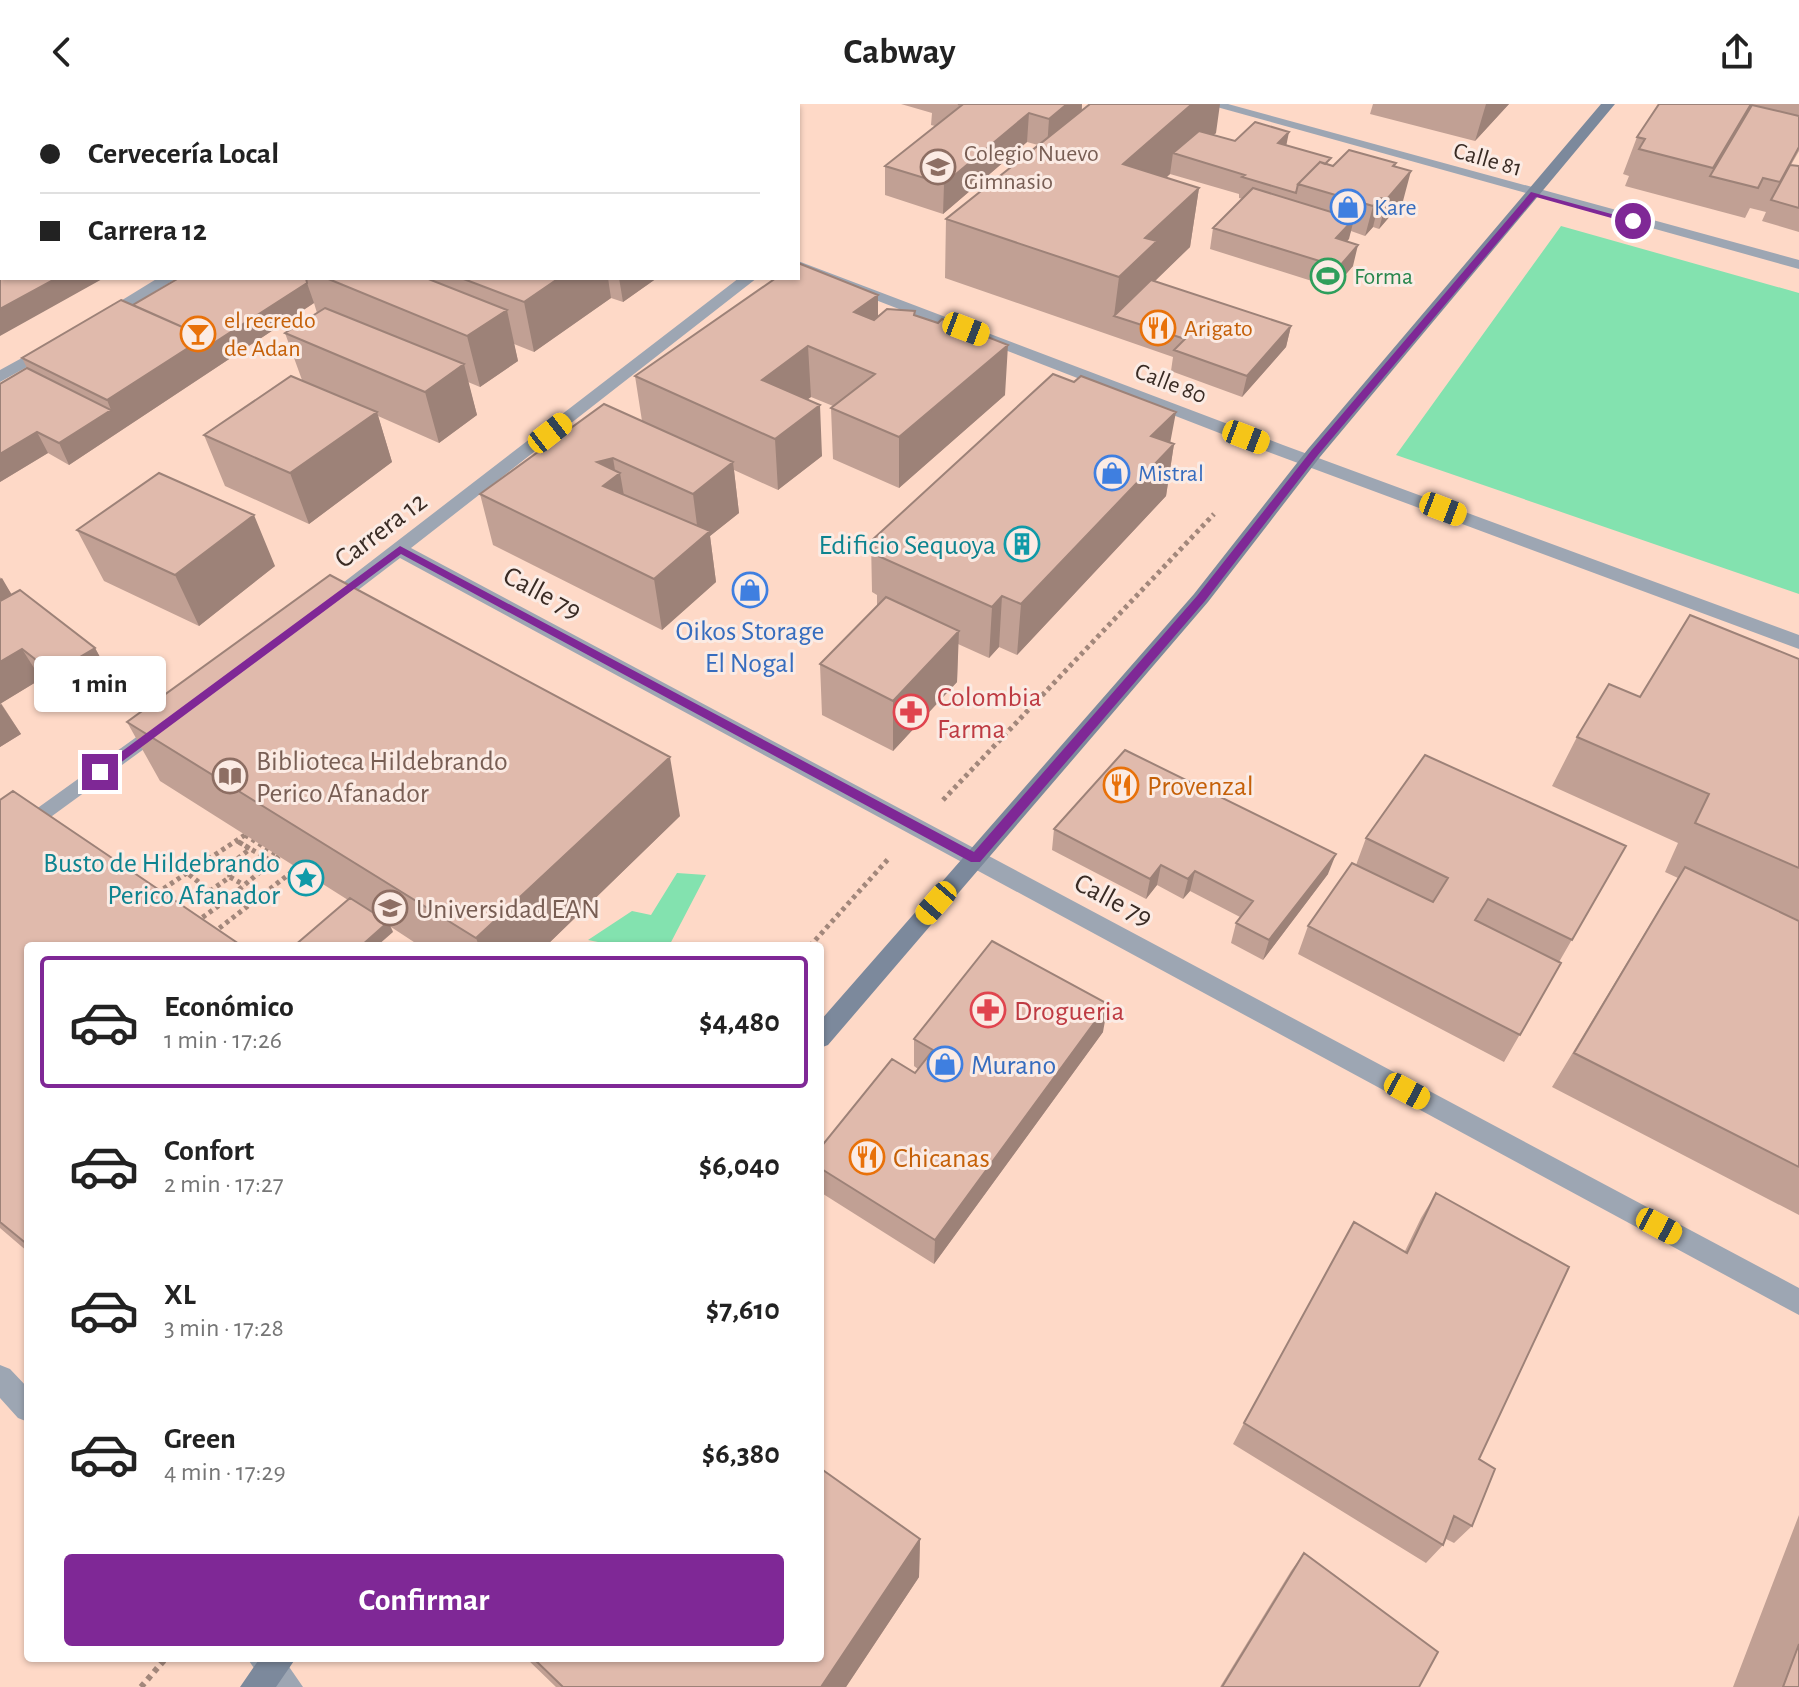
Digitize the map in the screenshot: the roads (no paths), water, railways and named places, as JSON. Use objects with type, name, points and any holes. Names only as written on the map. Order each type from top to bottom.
[{"type":"main road","points":[[824,1033],[1201,598],[1310,459],[1608,104]]},
{"type":"street","name":"Calle 81","points":[[1213,104],[1799,265]]},
{"type":"street","name":"Calle 80","points":[[800,266],[1799,642]]},
{"type":"street","points":[[91,324],[166,280]]},
{"type":"street","name":"Carrera 12","points":[[313,614],[400,550],[746,280]]},
{"type":"street","points":[[0,377],[65,339]]},
{"type":"street","name":"Calle 79","points":[[400,550],[1799,1302]]},
{"type":"street","points":[[0,846],[175,716]]},
{"type":"street","points":[[0,1378],[24,1404]]},
{"type":"place","name":"Colegio Nuevo Gimnasio","points":[[938,167]]},
{"type":"place","name":"Kare","points":[[1348,207]]},
{"type":"place","name":"Forma","points":[[1328,276]]},
{"type":"place","name":"Arigato","points":[[1158,328]]},
{"type":"place","name":"el recredo de Adan","points":[[198,334]]},
{"type":"place","name":"Mistral","points":[[1112,473]]},
{"type":"place","name":"Edificio Sequoya","points":[[1022,544]]},
{"type":"place","name":"Oikos Storage El Nogal","points":[[750,590]]},
{"type":"place","name":"Colombia Farma","points":[[911,712]]},
{"type":"place","name":"Biblioteca Hildebrando Perico Afanador","points":[[230,776]]},
{"type":"place","name":"Provenzal","points":[[1121,785]]},
{"type":"place","name":"Busto de Hildebrando Perico Afanador","points":[[306,878]]},
{"type":"place","name":"Universidad EAN","points":[[390,908]]},
{"type":"place","name":"Drogueria","points":[[988,1010]]},
{"type":"place","name":"Murano","points":[[945,1064]]},
{"type":"place","name":"Chicanas","points":[[867,1157]]}]
